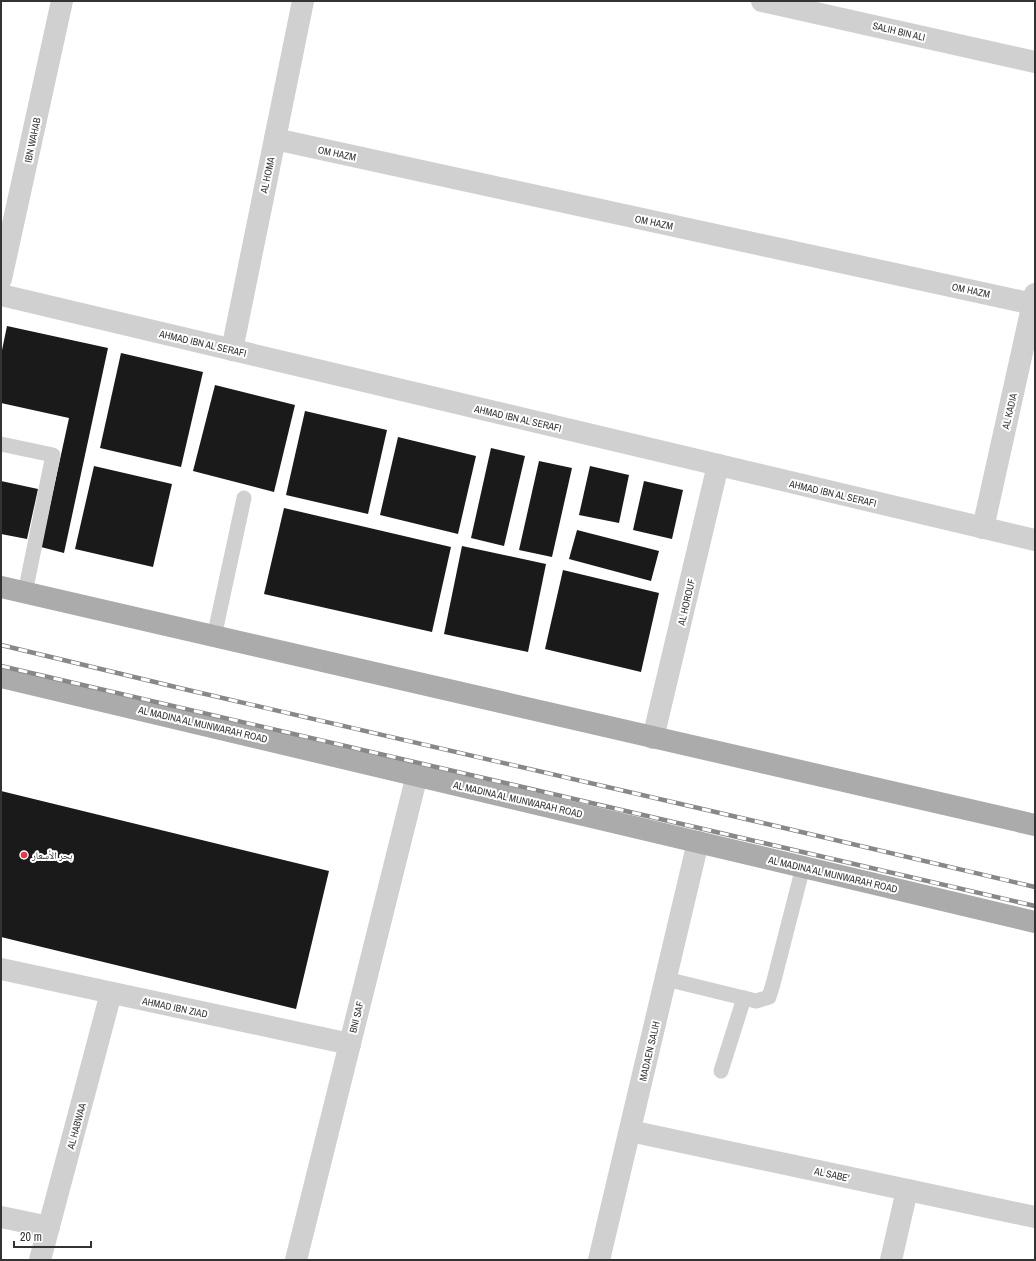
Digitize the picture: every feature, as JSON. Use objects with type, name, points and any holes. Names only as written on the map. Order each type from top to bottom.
[{"type":"main road","points":[[1,587],[1035,825]]},
{"type":"main road","name":"AL MADINA AL MUNWARAH ROAD","points":[[1,677],[1035,922]]},
{"type":"street","name":"IBN WAHAB","points":[[1,279],[62,1]]},
{"type":"street","name":"AL HOMA","points":[[232,350],[303,1]]},
{"type":"street","name":"SALIH BIN ALI","points":[[762,1],[1035,62]]},
{"type":"street","name":"OM HAZM","points":[[275,140],[1034,299]]},
{"type":"street","name":"AHMAD IBN AL SERAFI","points":[[1,295],[1035,540]]},
{"type":"street","name":"AL KADIA","points":[[983,528],[1034,299]]},
{"type":"street","name":"AL HOROUF","points":[[653,738],[718,465]]},
{"type":"street","name":"BNI SAF","points":[[296,1260],[417,775]]},
{"type":"street","name":"MADAEN SALIH","points":[[599,1260],[698,842]]},
{"type":"street","name":"AHMAD IBN ZIAD","points":[[1,969],[350,1044]]},
{"type":"street","name":"AL HABWAA","points":[[40,1260],[111,993]]},
{"type":"street","name":"AL SABE'","points":[[630,1131],[1035,1217]]},
{"type":"street","points":[[891,1260],[907,1190]]},
{"type":"street","points":[[1,1217],[49,1227]]},
{"type":"lane","points":[[1,444],[53,455],[25,593]]},
{"type":"lane","points":[[214,636],[244,498]]},
{"type":"lane","points":[[666,979],[756,1001],[769,997],[804,867]]},
{"type":"lane","points":[[721,1071],[744,998]]},
{"type":"building","points":[[7,326],[108,348],[64,553],[41,547],[69,418],[1,403],[1,355]]},
{"type":"building","points":[[121,353],[203,372],[181,467],[100,448]]},
{"type":"building","points":[[215,385],[295,405],[274,492],[193,471]]},
{"type":"building","points":[[305,411],[387,430],[368,514],[286,495]]},
{"type":"building","points":[[398,437],[476,456],[458,534],[380,515]]},
{"type":"building","points":[[491,448],[525,456],[504,546],[471,538]]},
{"type":"building","points":[[539,461],[572,468],[552,557],[519,550]]},
{"type":"building","points":[[94,466],[172,484],[153,567],[75,549]]},
{"type":"building","points":[[590,466],[629,475],[619,523],[579,515]]},
{"type":"building","points":[[1,481],[38,489],[27,539],[1,534]]},
{"type":"building","points":[[644,481],[683,490],[672,539],[633,530]]},
{"type":"building","points":[[284,508],[451,547],[432,632],[264,594]]},
{"type":"building","points":[[577,530],[659,551],[651,581],[569,559]]},
{"type":"building","points":[[462,546],[546,564],[528,652],[444,634]]},
{"type":"building","points":[[563,570],[659,593],[641,672],[545,649]]},
{"type":"building","points":[[1,791],[329,871],[296,1009],[1,937]]},
{"type":"railway","points":[[1,645],[188,690],[1035,887]]},
{"type":"railway","points":[[1,666],[1035,906]]},
{"type":"place","name":"بحر الأسعار","points":[[24,855]]}]
